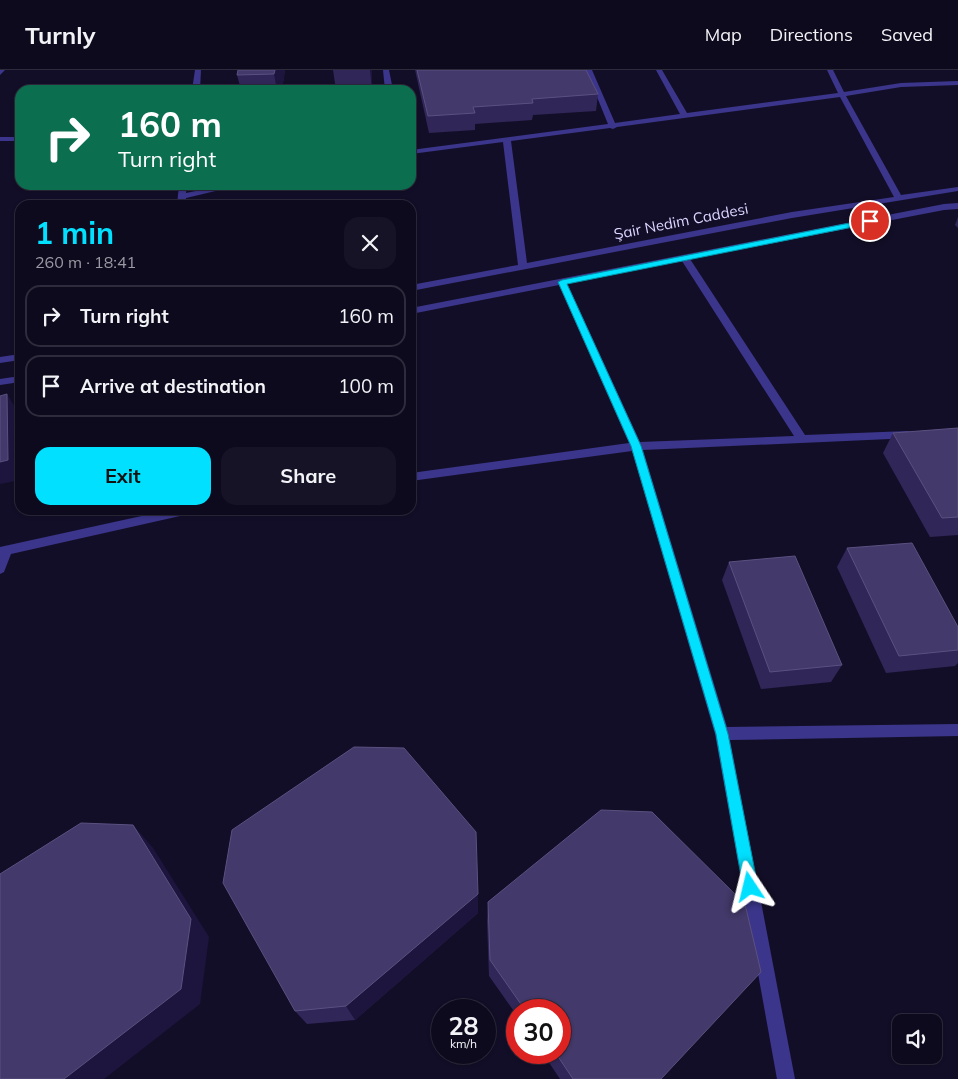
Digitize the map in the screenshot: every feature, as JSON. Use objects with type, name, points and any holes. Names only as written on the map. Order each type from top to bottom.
[{"type":"street","points":[[196,85],[198,70]]},
{"type":"street","points":[[386,70],[388,85]]},
{"type":"street","points":[[589,70],[613,127]]},
{"type":"street","points":[[658,70],[685,116]]},
{"type":"street","points":[[830,70],[842,96],[898,197]]},
{"type":"street","points":[[416,151],[842,96],[901,84],[958,84]]},
{"type":"street","points":[[0,139],[15,139]]},
{"type":"street","points":[[507,140],[523,266]]},
{"type":"street","name":"Şair Nedim Caddesi","points":[[416,287],[782,216],[958,189]]},
{"type":"street","points":[[182,200],[219,190]]},
{"type":"street","points":[[416,310],[944,207],[958,206]]},
{"type":"street","points":[[685,258],[802,440]]},
{"type":"street","points":[[562,282],[636,446],[722,734],[786,1079]]},
{"type":"street","points":[[0,360],[15,358]]},
{"type":"street","points":[[0,382],[15,380]]},
{"type":"street","points":[[416,476],[636,446],[919,435]]},
{"type":"street","points":[[0,569],[3,551],[166,515]]},
{"type":"street","points":[[722,734],[958,730]]},
{"type":"building","points":[[238,70],[275,70],[274,74],[237,75]]},
{"type":"building","points":[[417,70],[586,70],[598,94],[532,99],[533,103],[473,107],[475,113],[428,116]]},
{"type":"building","points":[[7,394],[8,460],[0,462],[0,396]]},
{"type":"building","points":[[958,428],[958,517],[942,518],[893,433]]},
{"type":"building","points":[[912,543],[958,627],[958,650],[899,656],[847,548]]},
{"type":"building","points":[[795,556],[842,665],[770,672],[729,562]]},
{"type":"building","points":[[354,747],[404,748],[476,832],[478,894],[346,1006],[295,1011],[223,883],[232,830]]},
{"type":"building","points":[[601,810],[652,812],[745,904],[761,972],[661,1079],[573,1079],[563,1064],[571,1064],[571,999],[517,999],[490,960],[488,902]]},
{"type":"building","points":[[81,823],[133,825],[191,919],[181,989],[64,1079],[0,1079],[0,874]]},
{"type":"route","points":[[750,887],[722,734],[636,446],[562,282],[870,221]]}]
